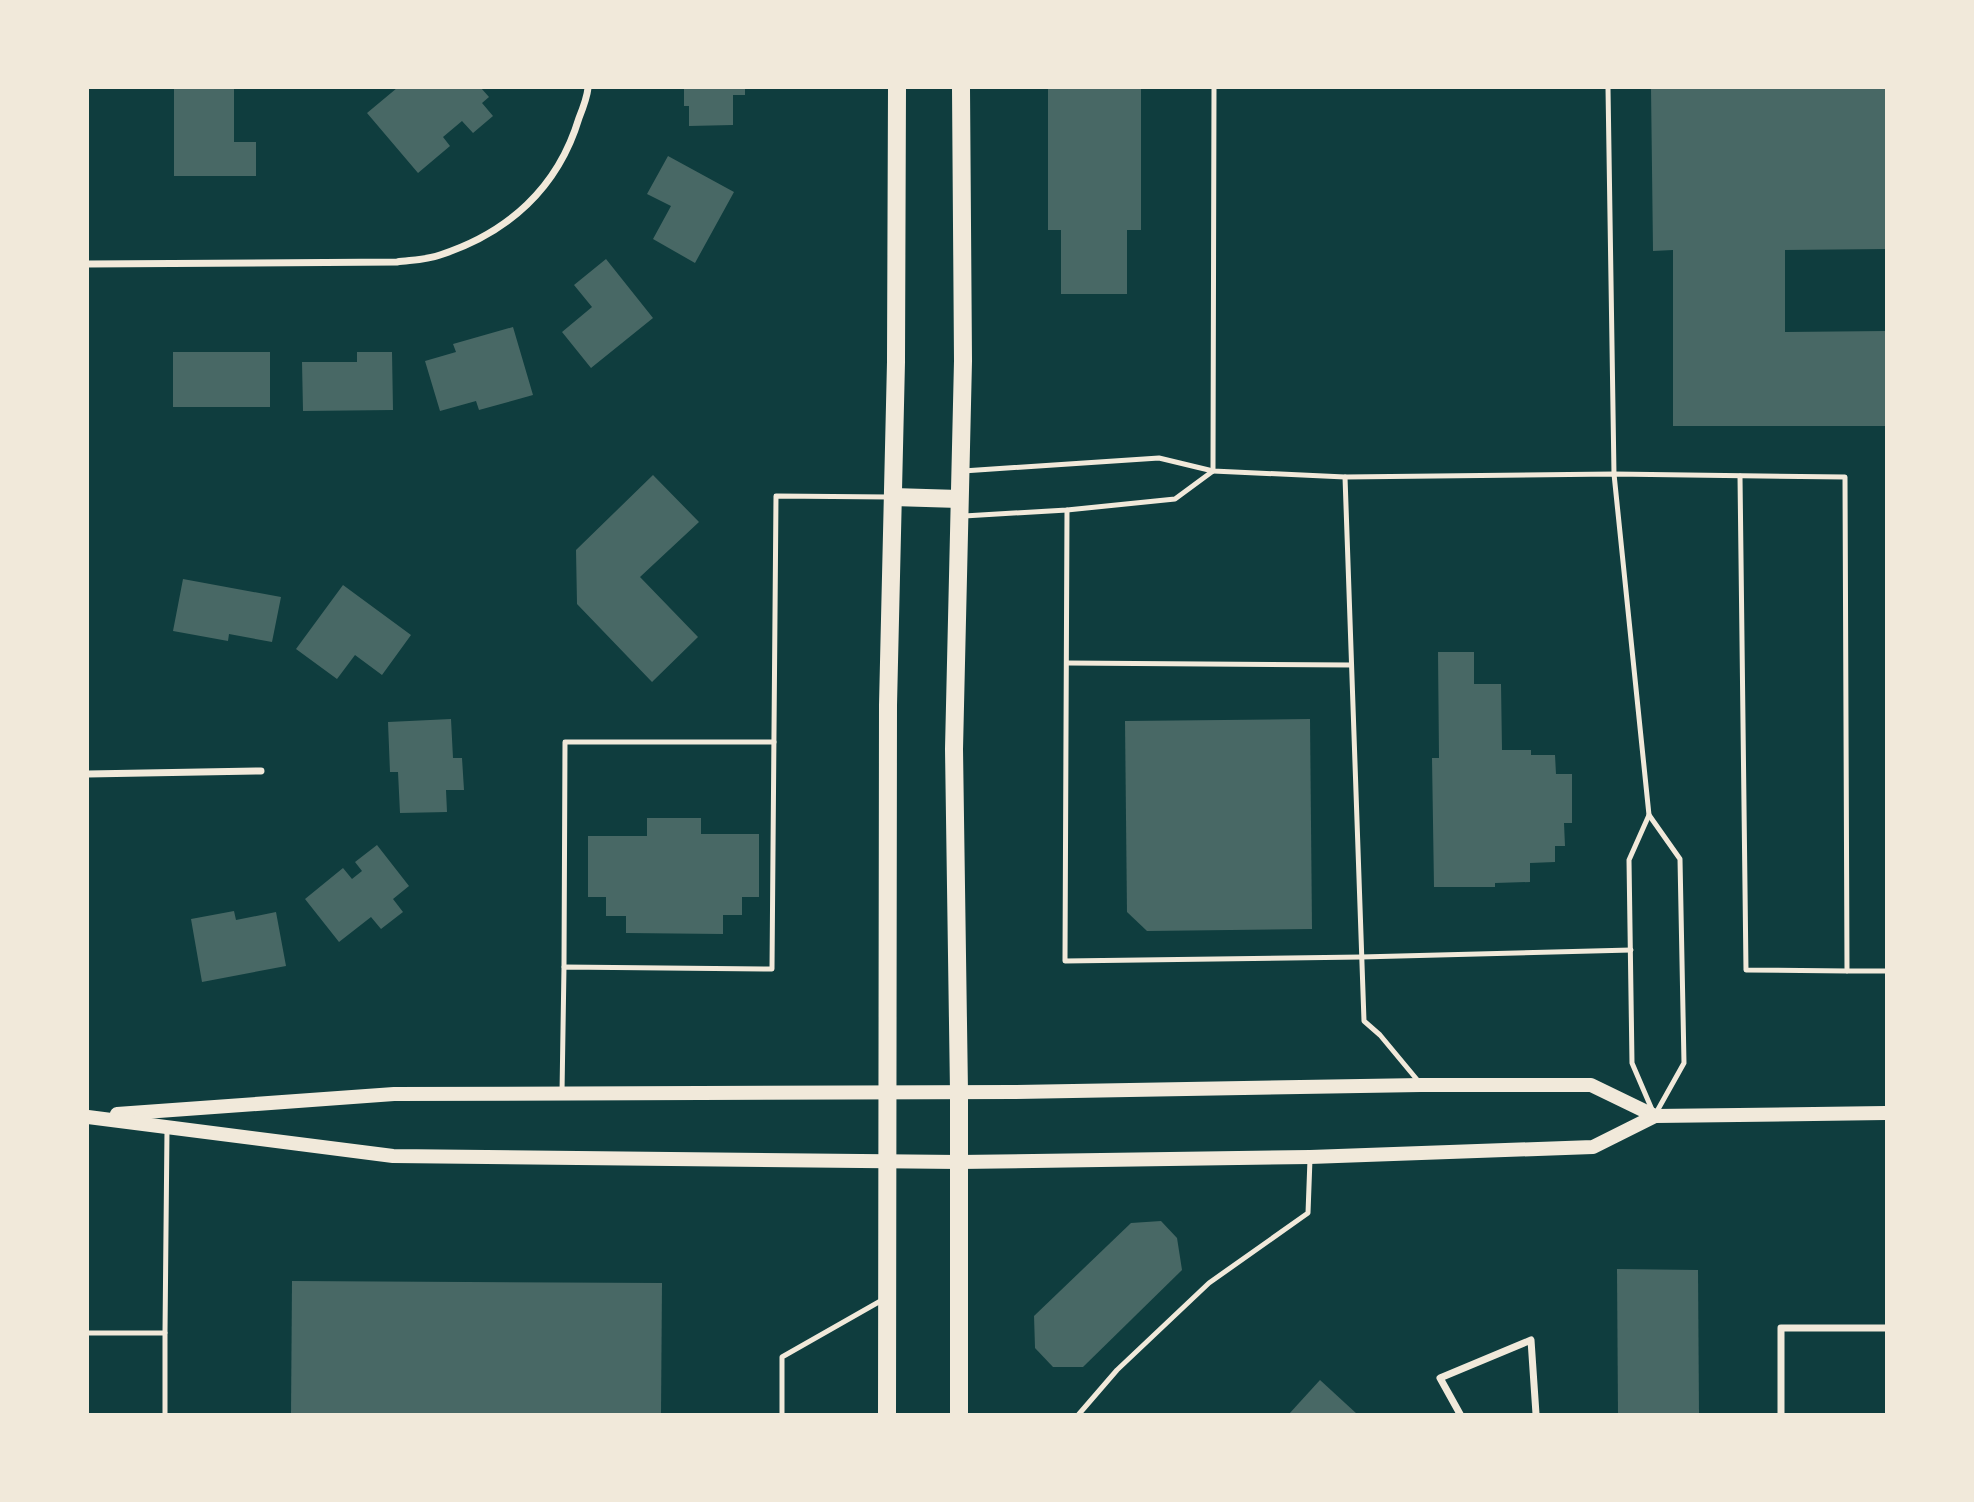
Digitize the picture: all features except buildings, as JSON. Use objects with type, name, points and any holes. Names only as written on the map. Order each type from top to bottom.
[{"type":"main road","points":[[887,1415],[888,705],[896,349],[897,88]]},
{"type":"main road","points":[[960,1415],[954,749],[963,360],[961,88]]},
{"type":"main road","points":[[892,497],[959,508]]},
{"type":"main road","points":[[88,1117],[394,1094],[887,1093],[1421,1085],[1591,1085],[1655,1116]]},
{"type":"main road","points":[[88,1117],[393,1156],[959,1162],[1310,1157],[1593,1147],[1655,1116],[1886,1113]]},
{"type":"street","points":[[88,264],[397,262],[438,256],[477,240],[519,212],[548,183],[571,145],[588,88]]},
{"type":"street","points":[[88,774],[261,771]]},
{"type":"street","points":[[1781,1415],[1781,1328],[1886,1328]]},
{"type":"street","points":[[1460,1415],[1440,1378],[1531,1340],[1536,1415]]},
{"type":"lane","points":[[1213,471],[1214,88]]},
{"type":"lane","points":[[1608,88],[1614,474],[1649,815],[1680,859],[1684,1063],[1655,1116]]},
{"type":"lane","points":[[960,471],[1159,458],[1213,471],[1345,477],[1614,474],[1845,477],[1847,971]]},
{"type":"lane","points":[[959,508],[1067,510],[1175,499],[1213,471]]},
{"type":"lane","points":[[1740,476],[1746,970],[1886,971]]},
{"type":"lane","points":[[1345,477],[1364,1021],[1380,1035],[1421,1085]]},
{"type":"lane","points":[[564,967],[772,969],[776,496],[892,497]]},
{"type":"lane","points":[[1067,510],[1065,961],[1631,950]]},
{"type":"lane","points":[[1067,663],[1351,665]]},
{"type":"lane","points":[[562,1094],[565,742],[774,742]]},
{"type":"lane","points":[[1649,815],[1629,860],[1632,1063],[1655,1116]]},
{"type":"lane","points":[[165,1415],[167,1127]]},
{"type":"lane","points":[[1079,1415],[1117,1370],[1209,1283],[1308,1213],[1310,1157]]},
{"type":"lane","points":[[782,1415],[782,1357],[887,1297]]},
{"type":"lane","points":[[88,1333],[165,1333]]}]
